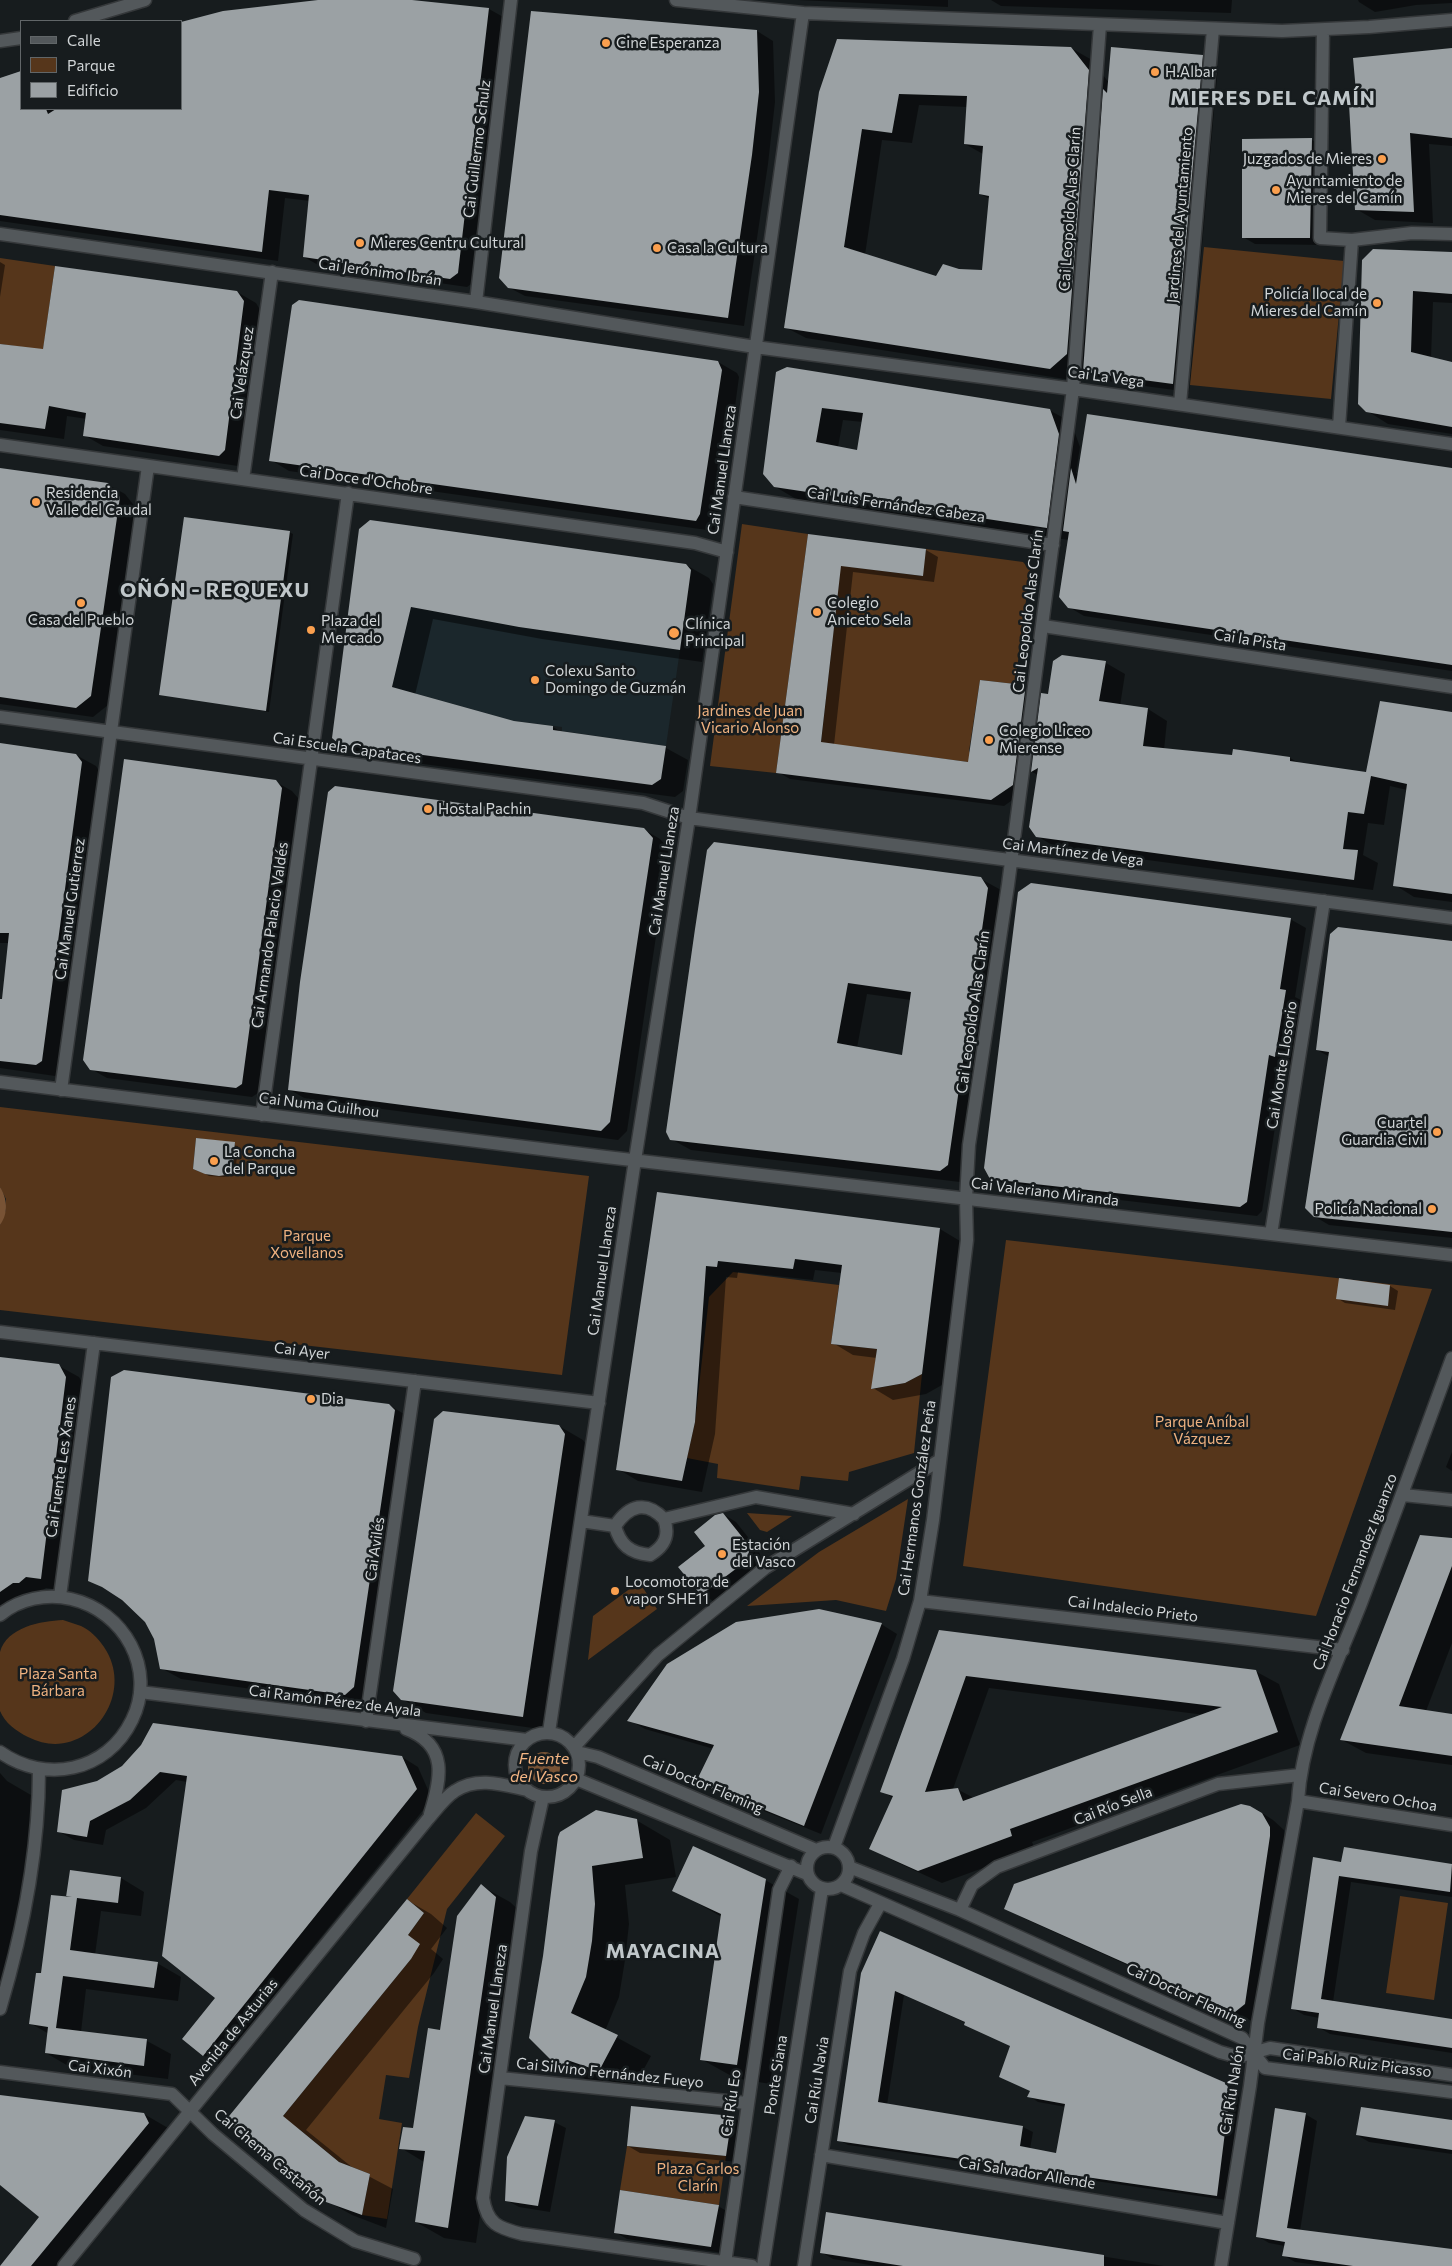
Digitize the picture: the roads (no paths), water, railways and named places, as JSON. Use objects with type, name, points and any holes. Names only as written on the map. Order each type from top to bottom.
[{"type":"street","points":[[78,20],[145,0]]},
{"type":"street","name":"Cai Guillermo Schulz","points":[[476,302],[511,0]]},
{"type":"street","points":[[676,0],[803,13],[1282,31],[1323,30],[1452,20]]},
{"type":"street","name":"Cai Manuel Llaneza","points":[[549,1732],[635,1160],[689,818],[803,13]]},
{"type":"street","name":"Cai Leopoldo Alas Clarín","points":[[966,1199],[969,1145],[1011,860],[1073,388],[1100,25]]},
{"type":"street","name":"Jardines del Ayuntamiento","points":[[1180,404],[1213,29]]},
{"type":"street","points":[[1323,30],[1320,238],[1352,240],[1412,233],[1452,234]]},
{"type":"street","points":[[0,41],[20,38]]},
{"type":"street","name":"Cai Jerónimo Ibrán","points":[[0,234],[476,302],[755,347]]},
{"type":"street","points":[[1339,427],[1352,240]]},
{"type":"street","name":"Cai Velázquez","points":[[243,479],[272,272]]},
{"type":"street","name":"Cai La Vega","points":[[755,347],[1073,388],[1452,444]]},
{"type":"street","name":"Cai Doce d'Ochobre","points":[[0,445],[695,543],[726,552]]},
{"type":"street","points":[[111,733],[148,466]]},
{"type":"street","points":[[310,760],[348,493]]},
{"type":"street","name":"Cai Luis Fernández Cabeza","points":[[734,498],[1053,545]]},
{"type":"street","name":"Cai la Pista","points":[[1042,626],[1452,687]]},
{"type":"street","name":"Cai Escuela Capataces","points":[[0,717],[310,760],[643,803],[689,818]]},
{"type":"street","name":"Cai Manuel Gutierrez","points":[[61,1090],[111,733]]},
{"type":"street","name":"Cai Armando Palacio Valdés","points":[[262,1115],[310,760]]},
{"type":"street","name":"Cai Martínez de Vega","points":[[689,818],[1452,918]]},
{"type":"street","name":"Cai Monte Llosorio","points":[[1271,1234],[1324,901]]},
{"type":"street","name":"Cai Numa Guilhou","points":[[0,1082],[635,1160]]},
{"type":"street","name":"Cai Valeriano Miranda","points":[[635,1160],[1452,1255]]},
{"type":"street","name":"Cai Hermanos González Peña","points":[[834,1848],[903,1659],[920,1601],[940,1460],[967,1240],[966,1199]]},
{"type":"street","name":"Cai Ayer","points":[[0,1332],[599,1403]]},
{"type":"street","name":"Cai Fuente Les Xanes","points":[[60,1596],[94,1343]]},
{"type":"street","name":"Cai Horacio Fernandez Iguanzo","points":[[1298,1801],[1300,1776],[1312,1728],[1403,1495],[1452,1358]]},
{"type":"street","name":"Cai Avilés","points":[[366,1722],[416,1381]]},
{"type":"street","points":[[576,1749],[658,1655],[765,1568],[940,1460]]},
{"type":"street","points":[[1403,1495],[1452,1500]]},
{"type":"street","points":[[664,1519],[756,1497],[854,1514]]},
{"type":"street","points":[[641,1507],[655,1509],[664,1519],[668,1529],[666,1540],[659,1549],[650,1555],[629,1550],[619,1540],[615,1526],[622,1515],[631,1509],[641,1507]]},
{"type":"street","points":[[581,1521],[615,1526]]},
{"type":"street","points":[[0,1615],[8,1608],[33,1598],[60,1596],[87,1602],[110,1617],[128,1639],[138,1665],[140,1692],[132,1720],[116,1743],[94,1760],[68,1769],[39,1770],[14,1762],[0,1752]]},
{"type":"street","name":"Cai Indalecio Prieto","points":[[920,1601],[1343,1650]]},
{"type":"street","name":"Cai Ramón Pérez de Ayala","points":[[140,1692],[366,1722],[527,1740]]},
{"type":"street","name":"Avenida de Asturias","points":[[393,1724],[415,1732],[431,1744],[440,1765],[439,1786],[428,1819]]},
{"type":"street","points":[[549,1732],[568,1739],[576,1749],[580,1763],[576,1779],[570,1788],[562,1794],[543,1797],[528,1790],[517,1775],[516,1756],[527,1740],[541,1733],[549,1732]]},
{"type":"street","name":"Cai Doctor Fleming","points":[[576,1749],[816,1850],[834,1848],[845,1855],[850,1867],[960,1910],[1242,2038],[1255,2053]]},
{"type":"street","points":[[0,2009],[14,1964],[26,1900],[39,1800],[39,1770]]},
{"type":"street","name":"Cai Río Sella","points":[[960,1910],[972,1885],[997,1867],[1218,1784],[1300,1776]]},
{"type":"street","points":[[576,1779],[792,1866],[807,1874],[816,1886],[822,1889],[828,1890],[841,1885],[849,1874],[850,1867]]},
{"type":"street","name":"Avenida de Asturias","points":[[64,2266],[428,1819],[455,1791],[473,1783],[487,1782],[528,1790]]},
{"type":"street","name":"Cai Manuel Llaneza","points":[[543,1797],[531,1851],[483,2198],[485,2212],[493,2223],[506,2230],[522,2234],[725,2263]]},
{"type":"street","name":"Cai Severo Ochoa","points":[[1298,1801],[1452,1825]]},
{"type":"street","name":"Cai Ríu Nalón","points":[[1220,2266],[1255,2053],[1258,2023],[1298,1801]]},
{"type":"street","points":[[807,1874],[808,1861],[816,1850]]},
{"type":"street","name":"Cai Ríu Eo","points":[[725,2263],[779,1890],[792,1866]]},
{"type":"street","points":[[841,1885],[880,1904],[1220,2052],[1238,2057],[1255,2053]]},
{"type":"street","name":"Ponte Siana","points":[[763,2266],[822,1889]]},
{"type":"street","name":"Cai Ríu Navia","points":[[804,2266],[850,1971],[864,1933],[880,1904]]},
{"type":"street","name":"Cai Pablo Ruiz Picasso","points":[[1452,2075],[1270,2048],[1255,2053],[1265,2068],[1452,2092]]},
{"type":"street","name":"Cai Xixón","points":[[0,2072],[172,2094],[190,2110]]},
{"type":"street","name":"Cai Silvino Fernández Fueyo","points":[[500,2078],[747,2103]]},
{"type":"street","name":"Cai Chema Castañón","points":[[190,2110],[213,2134],[304,2210],[354,2241],[414,2259]]},
{"type":"street","name":"Cai Salvador Allende","points":[[821,2156],[1228,2223]]},
{"type":"street","points":[[725,2263],[752,2266]]},
{"type":"water","points":[[0,1187],[4,1196],[6,1211],[0,1225]]},
{"type":"water","name":"Fuente del Vasco","points":[[544,1752],[556,1756],[560,1768],[556,1780],[544,1784],[532,1780],[528,1768],[532,1756]]},
{"type":"place","name":"Cine Esperanza","points":[[606,43]]},
{"type":"place","name":"H.Albar","points":[[1155,72]]},
{"type":"place","name":"Juzgados de Mieres","points":[[1382,159]]},
{"type":"place","name":"Ayuntamiento de Mieres del Camín","points":[[1276,190]]},
{"type":"place","name":"Mieres Centru Cultural","points":[[360,243]]},
{"type":"place","name":"Casa la Cultura","points":[[657,248]]},
{"type":"place","name":"Policía llocal de Mieres del Camín","points":[[1377,303]]},
{"type":"place","name":"Residencia Valle del Caudal","points":[[36,502]]},
{"type":"place","name":"Casa del Pueblo","points":[[81,603]]},
{"type":"place","name":"Colegio Aniceto Sela","points":[[817,612]]},
{"type":"place","name":"Plaza del Mercado","points":[[311,630]]},
{"type":"place","name":"Clínica Principal","points":[[674,633]]},
{"type":"place","name":"Colexu Santo Domingo de Guzmán","points":[[535,680]]},
{"type":"place","name":"Colegio Liceo Mierense","points":[[989,740]]},
{"type":"place","name":"Hostal Pachin","points":[[428,809]]},
{"type":"place","name":"Cuartel Guardia Civil","points":[[1437,1132]]},
{"type":"place","name":"La Concha del Parque","points":[[214,1161]]},
{"type":"place","name":"Policía Nacional","points":[[1432,1209]]},
{"type":"place","name":"Dia","points":[[311,1399]]},
{"type":"place","name":"Estación del Vasco","points":[[722,1554]]},
{"type":"place","name":"Locomotora de vapor SHE11","points":[[615,1591]]},
{"type":"district","name":"MIERES DEL CAMÍN","points":[[1273,98]]},
{"type":"district","name":"OÑÓN - REQUEXU","points":[[215,590]]},
{"type":"district","name":"MAYACINA","points":[[663,1951]]},
{"type":"park label","name":"Jardines de Juan Vicario Alonso","points":[[750,720]]},
{"type":"park label","name":"Parque Xovellanos","points":[[307,1244]]},
{"type":"park label","name":"Parque Aníbal Vázquez","points":[[1202,1430]]},
{"type":"park label","name":"Plaza Santa Bárbara","points":[[58,1682]]},
{"type":"park label","name":"Plaza Carlos Clarín","points":[[698,2178]]}]
